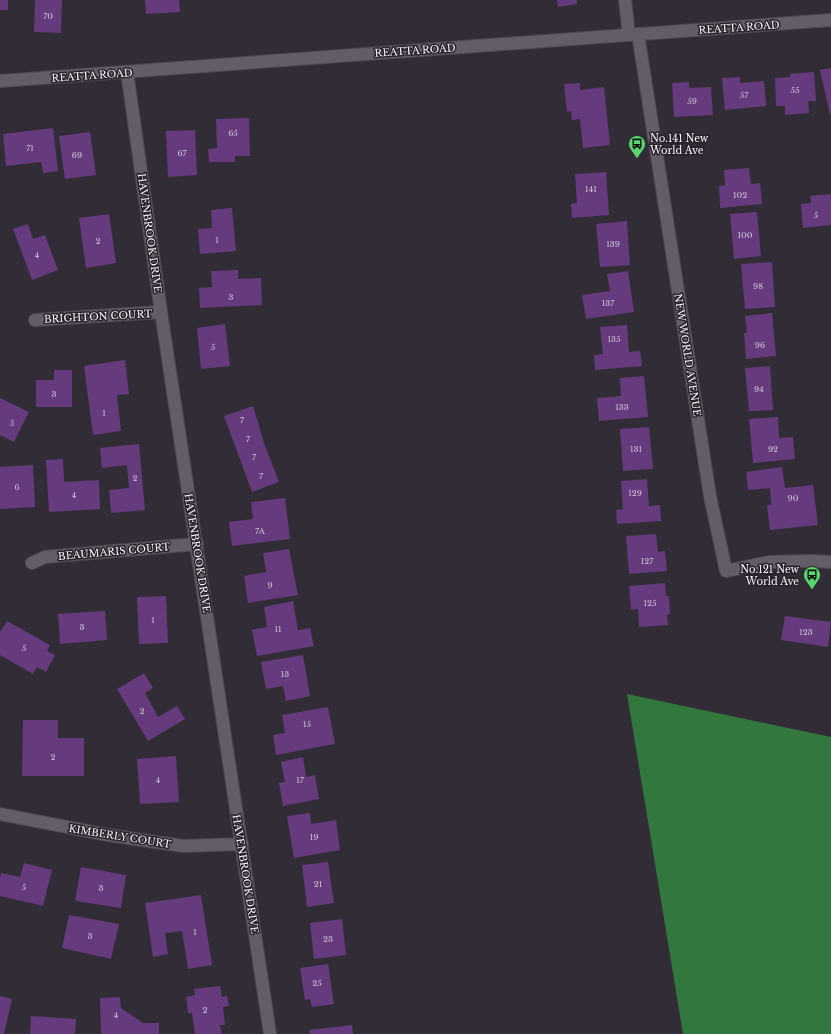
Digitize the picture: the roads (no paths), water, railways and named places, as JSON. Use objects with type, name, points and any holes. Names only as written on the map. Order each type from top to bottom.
[{"type":"street","points":[[624,0],[634,34]]},
{"type":"street","name":"REATTA ROAD","points":[[0,81],[831,20]]},
{"type":"street","name":"NEW WORLD AVENUE","points":[[634,34],[710,496],[726,571],[770,562],[831,562]]},
{"type":"street","name":"HAVENBROOK DRIVE","points":[[127,72],[161,312],[270,1034]]},
{"type":"street","name":"BRIGHTON COURT","points":[[35,320],[161,312]]},
{"type":"street","name":"BEAUMARIS COURT","points":[[32,563],[45,557],[197,544]]},
{"type":"street","name":"KIMBERLY COURT","points":[[0,814],[108,835],[183,846],[242,844]]},
{"type":"place","name":"No.141 New World Ave","points":[[637,159]]},
{"type":"place","name":"No.121 New World Ave","points":[[812,590]]}]
